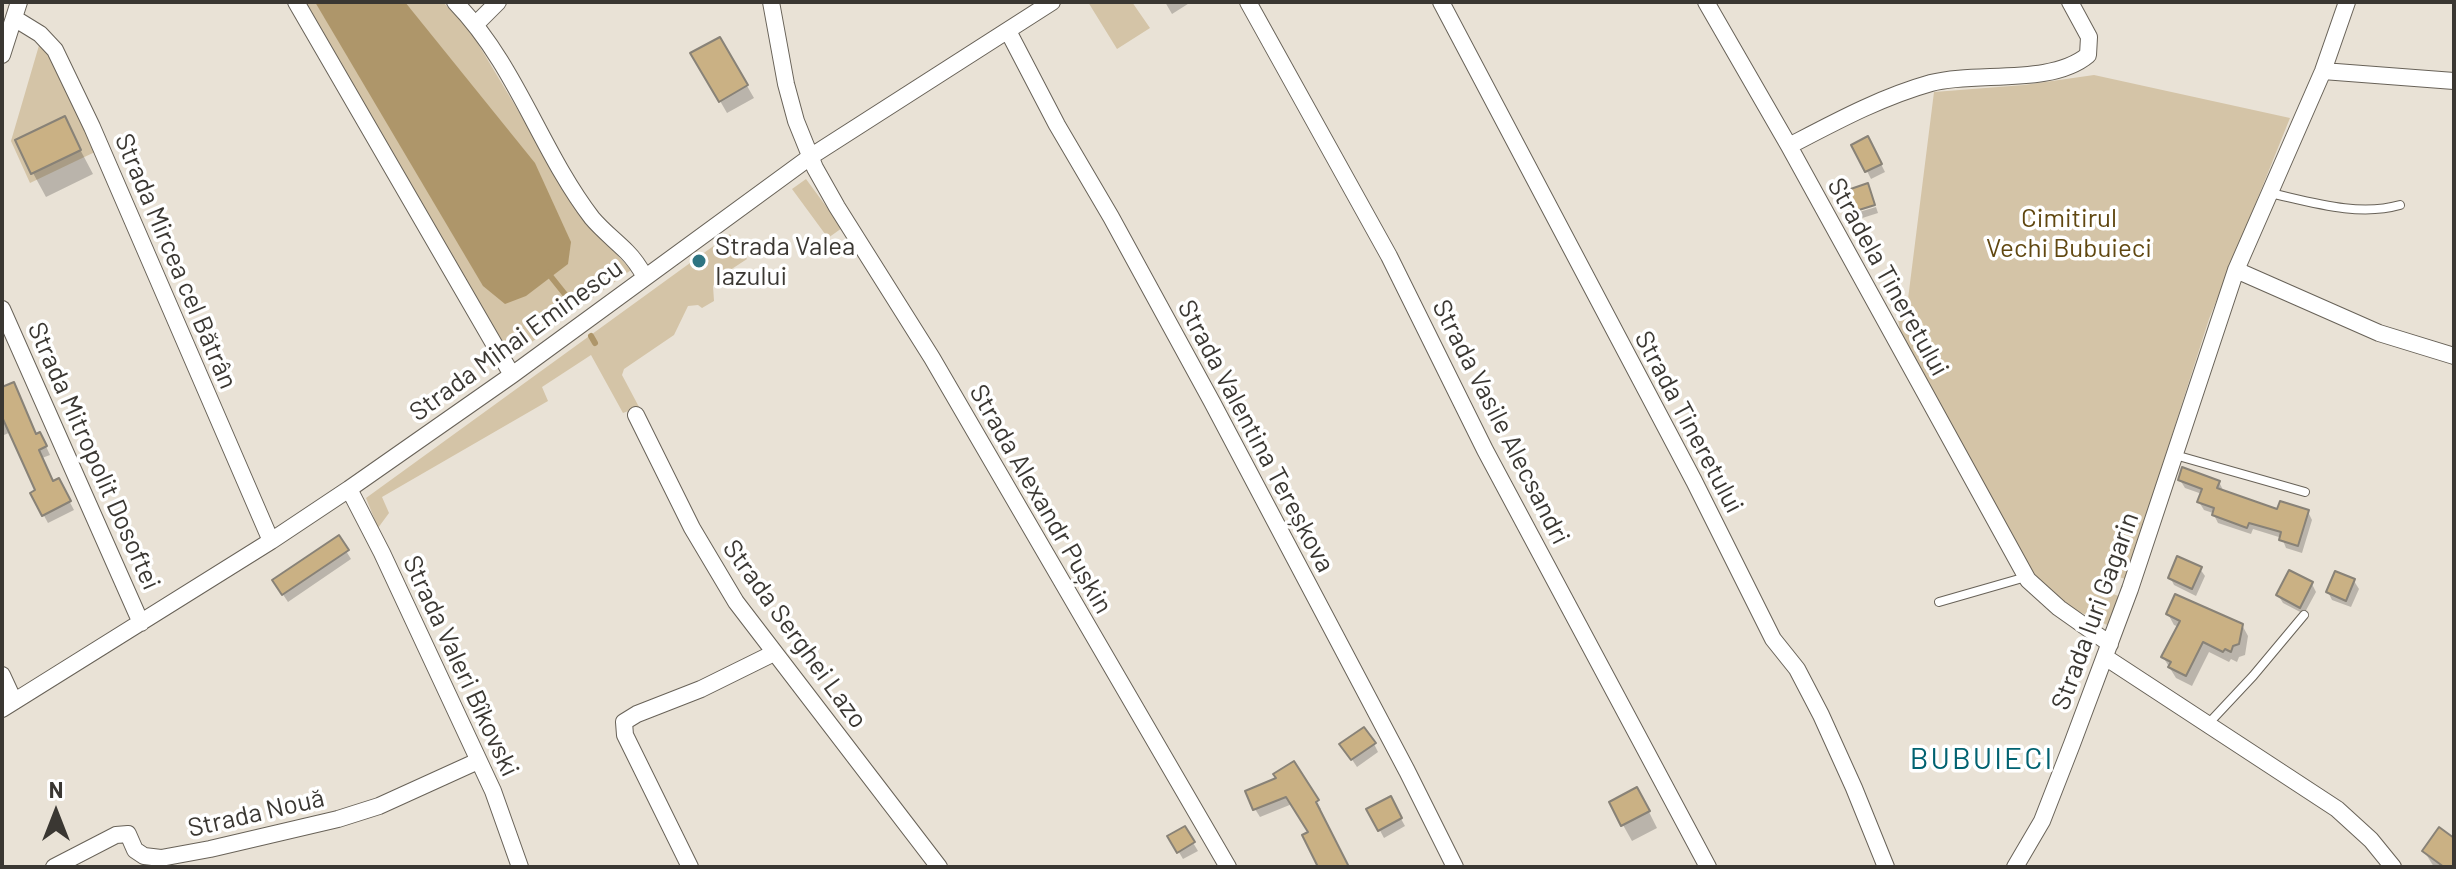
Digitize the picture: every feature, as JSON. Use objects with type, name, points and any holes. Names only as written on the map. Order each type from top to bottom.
[{"type":"street","points":[[296,2],[512,375]]},
{"type":"street","points":[[455,2],[476,24],[521,93],[560,167],[593,219],[630,255],[645,277]]},
{"type":"street","points":[[476,24],[498,2]]},
{"type":"street","name":"Strada Alexandr Pușkin","points":[[771,2],[786,84],[810,157],[837,207],[932,358],[1228,867]]},
{"type":"street","name":"Strada Mihai Eminescu","points":[[8,705],[349,489],[512,375],[810,157],[1008,31],[1032,8],[1052,2]]},
{"type":"street","name":"Strada Vasile Alecsandri","points":[[1248,2],[1389,256],[1485,450],[1708,867]]},
{"type":"street","name":"Strada Tineretului","points":[[1441,2],[1694,481],[1773,639],[1797,669],[1821,715],[1886,867]]},
{"type":"street","name":"Stradela Tineretului","points":[[1706,2],[1789,146],[2026,577],[2108,650],[2208,724],[2337,809],[2371,840],[2393,867]]},
{"type":"street","points":[[1789,146],[1863,108],[1933,82],[2039,73],[2077,64],[2088,55],[2089,37],[2070,2]]},
{"type":"street","name":"Strada Iuri Gagarin","points":[[2015,867],[2042,821],[2108,650],[2236,270],[2323,71],[2347,2]]},
{"type":"street","points":[[3,49],[16,10]]},
{"type":"street","name":"Strada Mircea cel Bătrân","points":[[16,10],[55,50],[116,181],[271,541]]},
{"type":"street","name":"Strada Valentina Tereșkova","points":[[1008,31],[1212,402],[1455,867]]},
{"type":"street","points":[[2323,71],[2454,81]]},
{"type":"street","points":[[2236,270],[2366,327],[2454,356]]},
{"type":"street","name":"Strada Mitropolit Dosoftei","points":[[2,309],[141,623]]},
{"type":"street","name":"Strada Serghei Lazo","points":[[636,415],[692,528],[736,602],[939,867]]},
{"type":"street","name":"Strada Valeri Bîkovski","points":[[349,489],[493,791],[520,867]]},
{"type":"street","points":[[690,867],[625,735],[624,722],[774,653]]},
{"type":"street","points":[[2,675],[8,705]]},
{"type":"street","name":"Strada Nouă","points":[[54,867],[116,835],[128,834],[135,850],[144,856],[161,858],[338,819],[379,806],[478,761]]},
{"type":"lane","points":[[2269,193],[2328,206],[2388,208],[2400,205]]},
{"type":"lane","points":[[2175,455],[2305,492]]},
{"type":"lane","points":[[1939,602],[2026,577]]},
{"type":"lane","points":[[2208,724],[2304,615]]},
{"type":"green space","points":[[302,2],[443,2],[471,32],[582,217],[631,270],[511,357]]},
{"type":"green space","points":[[1088,2],[1132,2],[1150,28],[1117,49]]},
{"type":"green space","points":[[40,42],[50,54],[97,151],[30,183],[11,141]],"holes":[[[65,116],[81,150],[31,173],[15,140]]]},
{"type":"green space","name":"Cimitirul Vechi Bubuieci","points":[[2094,75],[2290,118],[2209,319],[2126,579],[2118,577],[2113,594],[2121,597],[2107,625],[2061,603],[2035,580],[1902,342],[1895,302],[1908,299],[1934,92],[2024,85]]},
{"type":"green space","points":[[806,179],[842,228],[828,238],[792,189]]},
{"type":"green space","points":[[730,234],[747,259],[718,278],[713,286],[714,301],[702,308],[698,305],[688,306],[674,335],[624,369],[622,375],[639,407],[623,413],[591,355],[542,387],[548,401],[382,497],[389,513],[378,528],[366,498]]},
{"type":"shaded area","points":[[315,2],[405,2],[535,163],[571,242],[568,264],[526,296],[505,304],[483,286]]},
{"type":"building","points":[[720,37],[748,85],[719,102],[690,53]]},
{"type":"building","points":[[65,116],[81,150],[31,174],[15,140]]},
{"type":"building","points":[[1868,136],[1882,164],[1865,172],[1851,145]]},
{"type":"building","points":[[1868,183],[1875,205],[1846,214],[1839,193]]},
{"type":"building","points":[[14,382],[36,434],[40,432],[47,446],[39,450],[53,481],[59,478],[71,501],[42,516],[30,493],[35,490],[2,417],[2,387]]},
{"type":"building","points":[[2182,467],[2220,481],[2217,488],[2277,509],[2280,501],[2309,510],[2298,546],[2279,540],[2281,532],[2249,523],[2247,528],[2212,515],[2214,508],[2197,502],[2202,489],[2178,480]]},
{"type":"building","points":[[339,535],[349,550],[282,595],[272,580]]},
{"type":"building","points":[[2177,556],[2202,567],[2192,589],[2168,578]]},
{"type":"building","points":[[2289,570],[2313,582],[2300,608],[2276,595]]},
{"type":"building","points":[[2335,571],[2355,579],[2346,601],[2326,592]]},
{"type":"building","points":[[2175,594],[2243,624],[2239,644],[2233,646],[2231,652],[2225,649],[2223,652],[2203,642],[2186,676],[2168,667],[2171,662],[2161,657],[2180,621],[2166,614]]},
{"type":"building","points":[[1364,727],[1376,743],[1351,760],[1339,744]]},
{"type":"building","points":[[1294,761],[1319,800],[1316,802],[1349,867],[1318,867],[1302,835],[1308,832],[1286,797],[1253,810],[1245,791],[1276,778],[1273,774]]},
{"type":"building","points":[[1637,787],[1650,811],[1621,826],[1609,802]]},
{"type":"building","points":[[1391,796],[1402,818],[1378,831],[1366,809]]},
{"type":"building","points":[[1185,826],[1195,842],[1177,853],[1167,836]]},
{"type":"building","points":[[2439,827],[2454,838],[2454,867],[2444,867],[2422,851]]},
{"type":"waterway","points":[[548,273],[572,303]]},
{"type":"waterway","points":[[591,336],[595,343]]},
{"type":"place","name":"Strada Valea Iazului","points":[[699,261]]},
{"type":"district","name":"BUBUIECI","points":[[1982,759]]}]
